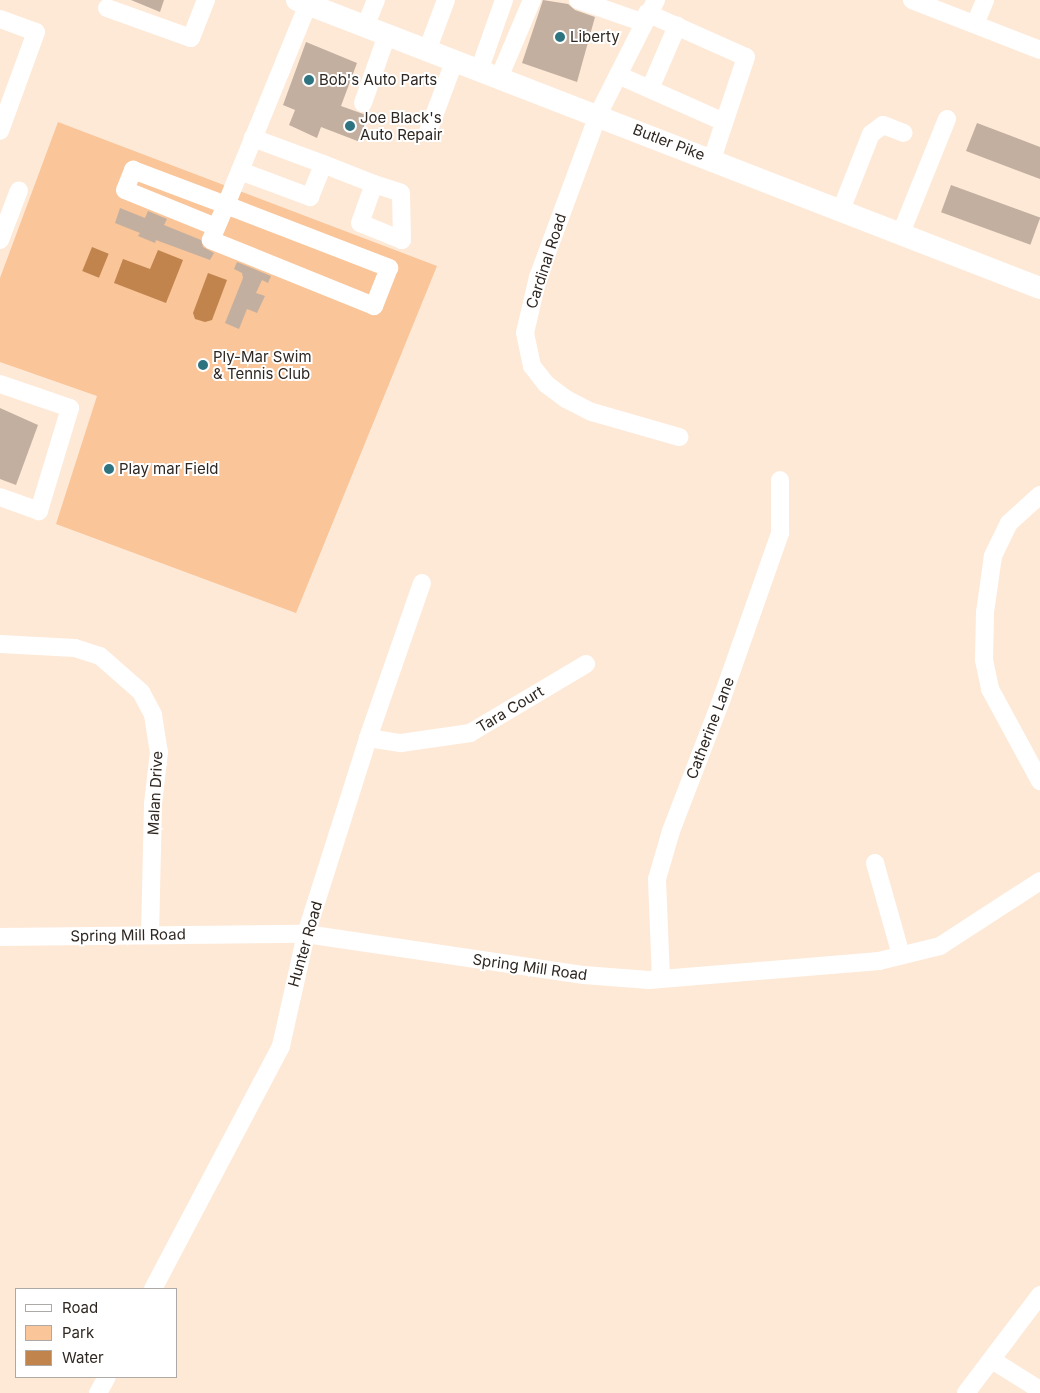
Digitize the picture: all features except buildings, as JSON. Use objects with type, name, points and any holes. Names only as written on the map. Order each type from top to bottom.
[{"type":"main road","name":"Butler Pike","points":[[313,4],[387,36],[598,114],[1040,288]]},
{"type":"street","points":[[107,8],[191,38],[206,0]]},
{"type":"street","points":[[365,27],[376,0]]},
{"type":"street","points":[[427,51],[446,0]]},
{"type":"street","points":[[489,75],[504,0]]},
{"type":"street","points":[[489,75],[532,0]]},
{"type":"street","points":[[578,0],[648,12],[746,57],[712,159]]},
{"type":"street","points":[[912,0],[1040,50]]},
{"type":"street","points":[[976,24],[985,0]]},
{"type":"street","points":[[216,227],[125,190],[133,170],[226,205],[389,268],[374,306],[211,240],[216,227],[226,205],[240,172],[253,138],[313,4]]},
{"type":"street","name":"Cardinal Road","points":[[648,12],[598,114],[530,302],[525,333],[532,366],[546,384],[583,407],[679,437]]},
{"type":"street","points":[[0,20],[36,32],[0,131]]},
{"type":"street","points":[[650,89],[677,26]]},
{"type":"street","points":[[363,103],[387,36]]},
{"type":"street","points":[[428,132],[454,62]]},
{"type":"street","points":[[618,75],[724,122]]},
{"type":"street","points":[[901,233],[947,119]]},
{"type":"street","points":[[841,210],[872,134],[883,125],[904,133]]},
{"type":"street","points":[[253,138],[374,184]]},
{"type":"street","points":[[240,172],[310,197],[323,164]]},
{"type":"street","points":[[0,240],[19,190]]},
{"type":"street","points":[[0,384],[70,408],[40,511],[0,497]]},
{"type":"street","name":"Catherine Lane","points":[[660,979],[657,879],[671,831],[722,698],[780,533],[780,480]]},
{"type":"street","points":[[1040,495],[1009,523],[992,556],[985,612],[984,660],[990,689],[1040,781]]},
{"type":"street","name":"Hunter Road","points":[[154,1288],[281,1046],[306,934],[368,738],[422,583]]},
{"type":"street","name":"Malan Drive","points":[[0,644],[75,648],[100,656],[122,674],[145,700],[153,716],[159,752],[153,804],[150,933]]},
{"type":"street","name":"Tara Court","points":[[368,738],[400,743],[470,733],[586,664]]},
{"type":"street","points":[[875,863],[901,955]]},
{"type":"street","name":"Spring Mill Road","points":[[0,937],[150,933],[306,934],[584,975],[660,979],[879,961],[940,946],[1040,882]]},
{"type":"street","points":[[966,1393],[1040,1295]]},
{"type":"street","points":[[992,1360],[1040,1390]]},
{"type":"street","points":[[98,1393],[106,1378]]},
{"type":"green space","name":"Ply-Mar Swim & Tennis Club","points":[[58,122],[437,266],[296,613],[56,524],[97,396],[0,362],[0,278]]},
{"type":"water","points":[[92,247],[109,254],[99,278],[82,271]]},
{"type":"water","points":[[158,250],[183,260],[166,303],[114,283],[123,259],[150,269]]},
{"type":"water","points":[[208,273],[227,280],[212,320],[205,322],[195,319],[193,313]]},
{"type":"place","name":"Liberty","points":[[560,37]]},
{"type":"place","name":"Bob's Auto Parts","points":[[309,80]]},
{"type":"place","name":"Joe Black's Auto Repair","points":[[350,126]]},
{"type":"place","name":"Ply-Mar Swim & Tennis Club","points":[[203,365]]},
{"type":"place","name":"Play mar Field","points":[[109,469]]}]
